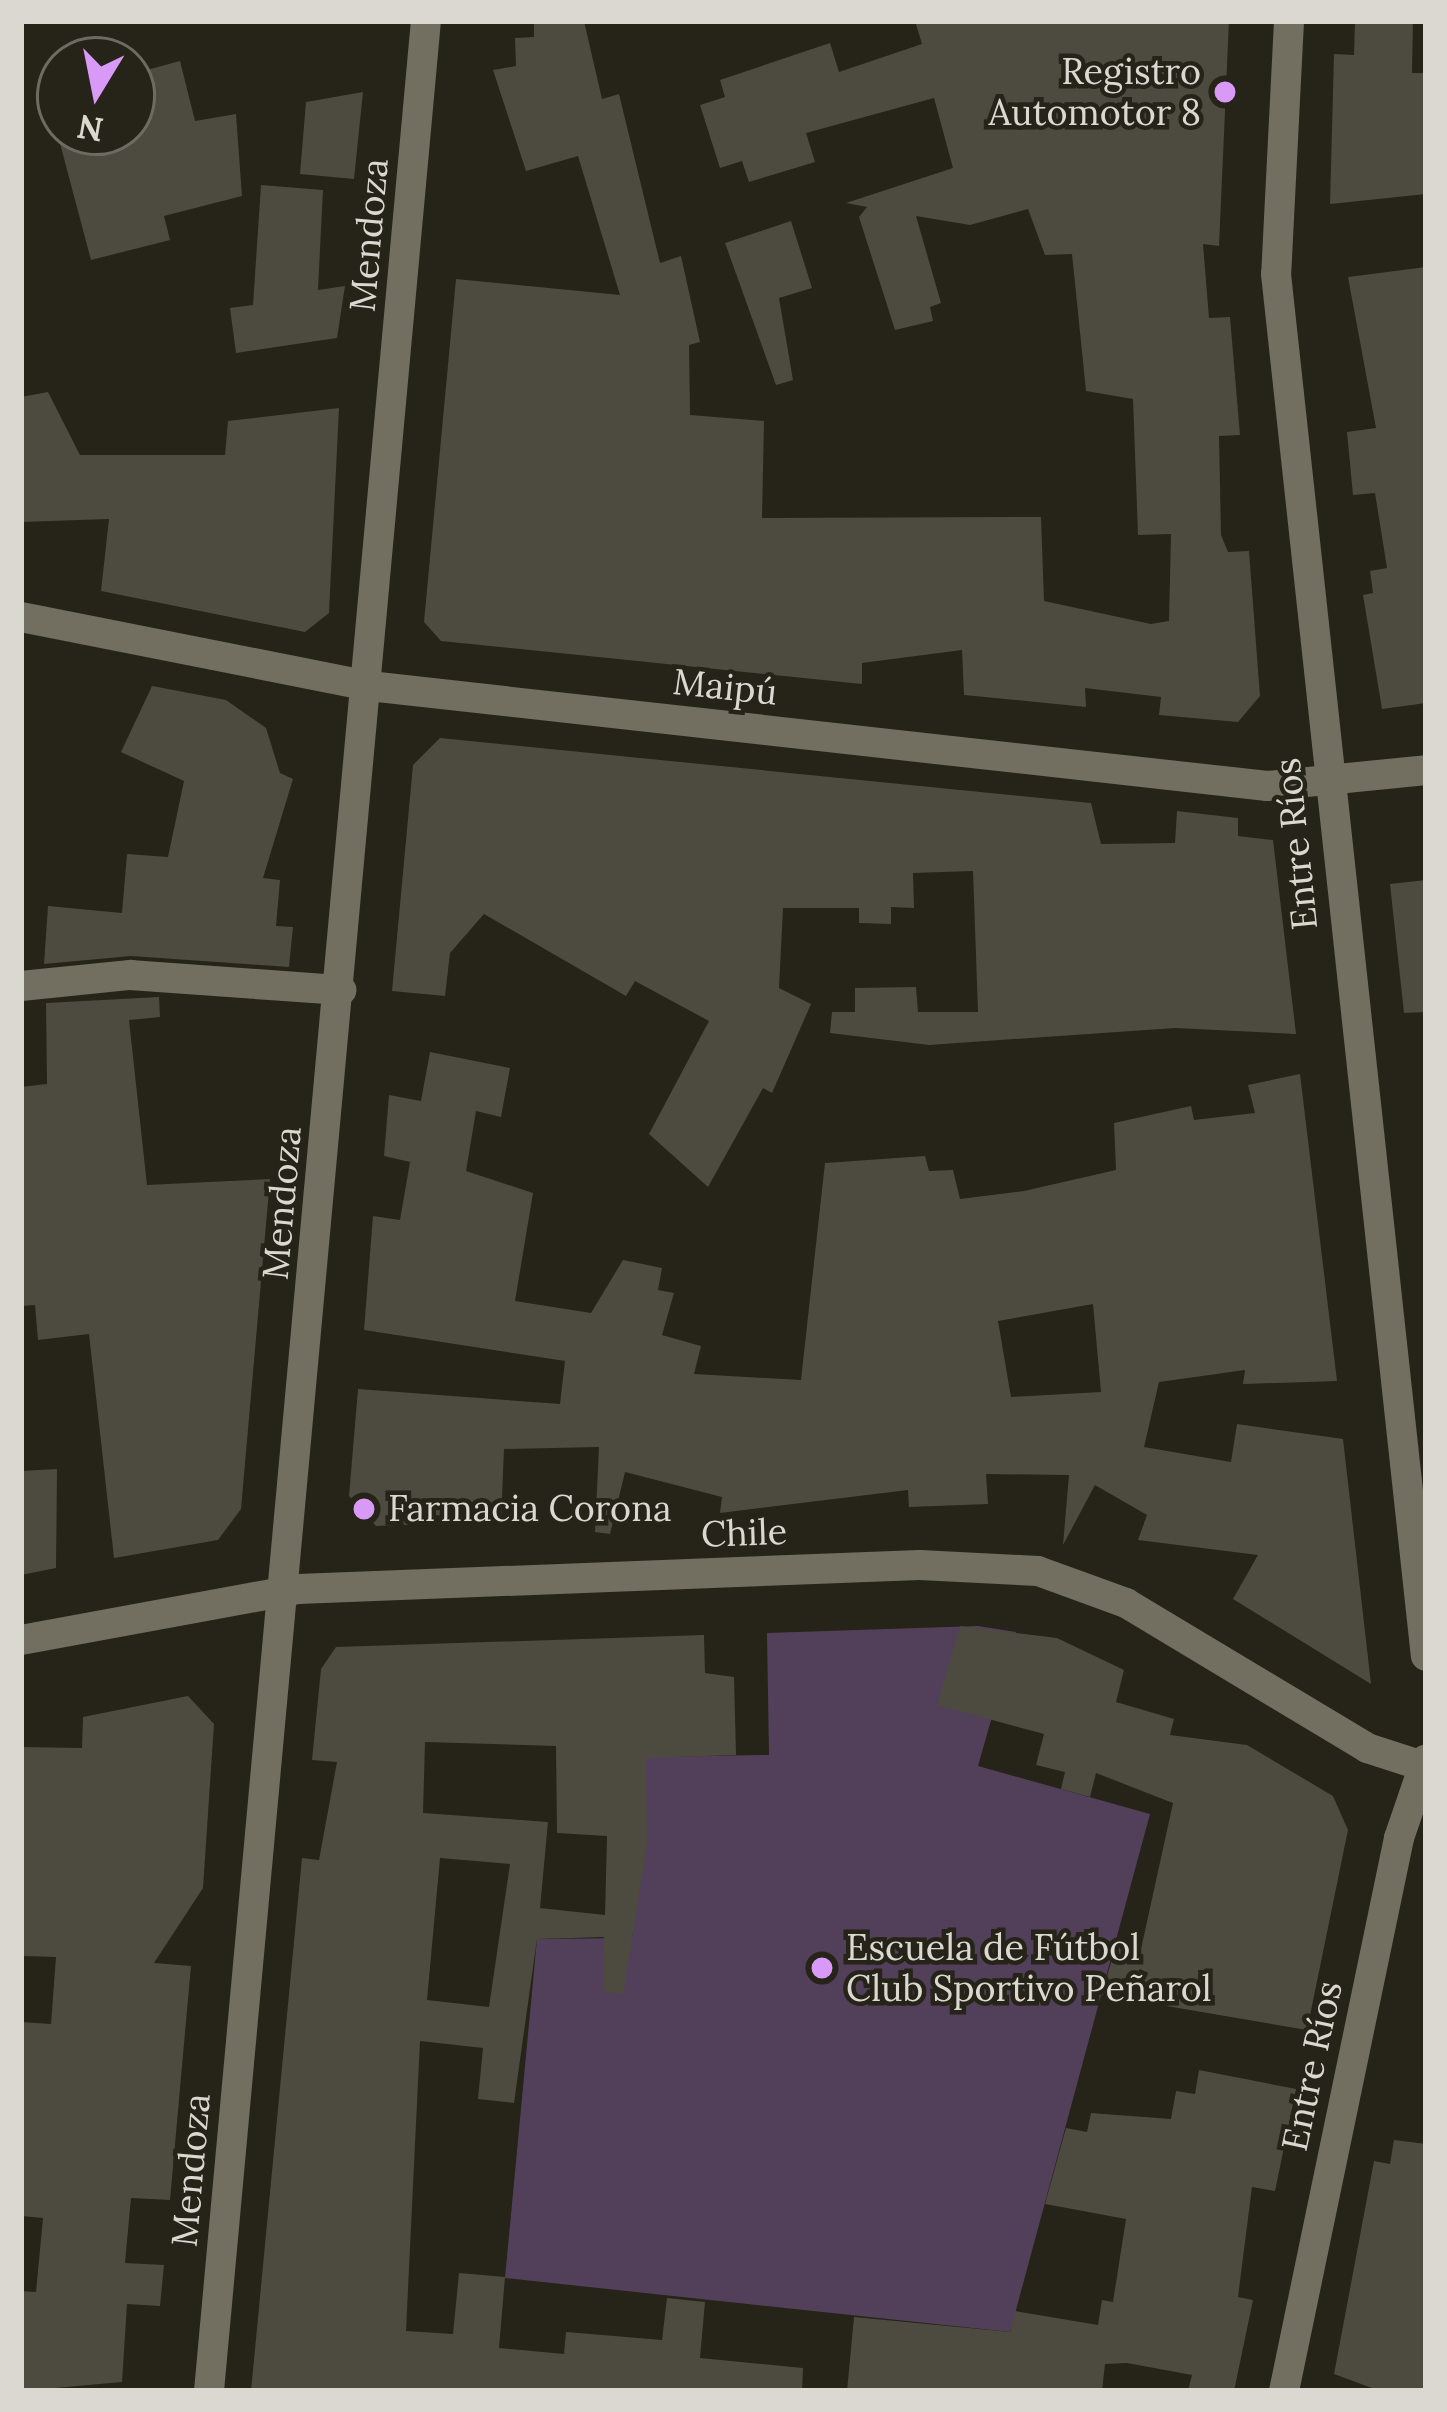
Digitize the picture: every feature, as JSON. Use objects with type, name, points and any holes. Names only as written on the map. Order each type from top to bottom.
[{"type":"street","name":"Mendoza","points":[[209,2391],[369,686],[426,21]]},
{"type":"street","name":"Entre Ríos","points":[[1288,21],[1276,274],[1426,1656]]},
{"type":"street","name":"Maipú","points":[[21,616],[369,686],[1267,786],[1426,770]]},
{"type":"street","points":[[21,986],[130,975],[341,990]]},
{"type":"street","name":"Chile","points":[[21,1640],[284,1591],[920,1565],[1038,1571],[1126,1603],[1367,1748],[1425,1764]]},
{"type":"street","name":"Entre Ríos","points":[[1284,2391],[1399,1838],[1425,1764]]},
{"type":"shaded area","name":"Escuela de Fútbol Club Sportivo Peñarol","points":[[978,1626],[1016,1632],[978,1766],[1150,1814],[1010,2332],[505,2278],[537,1939],[632,1938],[646,1757],[769,1755],[767,1633]]},
{"type":"building","points":[[534,21],[584,21],[602,99],[619,94],[660,263],[681,256],[700,342],[689,345],[690,415],[764,421],[762,518],[1041,517],[1044,601],[1151,624],[1169,621],[1171,534],[1138,535],[1133,399],[1086,391],[1072,254],[1045,255],[1028,209],[970,225],[916,216],[941,303],[930,307],[933,321],[895,330],[859,217],[867,207],[846,203],[953,168],[934,98],[806,133],[815,162],[749,182],[742,161],[720,168],[700,105],[725,97],[720,80],[830,43],[839,72],[922,44],[915,21],[1229,21],[1219,246],[1203,244],[1209,318],[1230,317],[1240,435],[1219,436],[1221,535],[1228,552],[1249,551],[1260,696],[1238,722],[1159,715],[1161,697],[1085,688],[1086,707],[964,695],[962,650],[862,663],[862,684],[441,641],[424,622],[456,279],[620,295],[578,156],[526,171],[493,70],[516,66],[515,38],[534,37]]},
{"type":"building","points":[[1355,21],[1413,21],[1412,73],[1426,73],[1426,194],[1330,204],[1334,54],[1354,55]]},
{"type":"building","points":[[180,61],[195,121],[236,114],[242,196],[164,216],[170,240],[91,260],[63,156],[156,156],[156,68]]},
{"type":"building","points":[[363,92],[354,179],[300,174],[306,102]]},
{"type":"building","points":[[261,185],[323,190],[318,290],[345,286],[337,338],[236,353],[230,308],[253,305]]},
{"type":"building","points":[[791,221],[812,288],[779,298],[793,380],[776,385],[725,243]]},
{"type":"building","points":[[1426,267],[1426,703],[1382,709],[1363,595],[1373,593],[1370,571],[1387,568],[1375,493],[1353,495],[1347,432],[1376,428],[1348,277]]},
{"type":"building","points":[[48,392],[80,455],[225,455],[228,421],[339,408],[329,613],[305,632],[101,591],[109,519],[21,522],[21,397]]},
{"type":"building","points":[[152,686],[226,700],[266,728],[280,773],[293,779],[263,878],[280,880],[276,926],[293,927],[289,967],[131,956],[44,964],[48,906],[122,913],[127,854],[168,857],[184,781],[121,752]]},
{"type":"building","points":[[440,738],[1091,803],[1101,844],[1175,843],[1177,811],[1238,818],[1238,836],[1273,840],[1296,1034],[1175,1028],[929,1045],[830,1033],[832,1012],[855,1012],[855,988],[916,987],[918,1012],[978,1012],[973,871],[913,873],[914,908],[891,907],[891,924],[859,923],[859,908],[783,908],[779,988],[811,1004],[772,1093],[763,1088],[708,1187],[649,1134],[709,1021],[635,981],[626,996],[484,914],[450,953],[445,996],[392,991],[413,765]]},
{"type":"building","points":[[1426,880],[1426,1012],[1404,1013],[1390,884]]},
{"type":"building","points":[[159,997],[160,1017],[129,1020],[147,1185],[270,1179],[241,1509],[218,1540],[114,1558],[89,1334],[38,1340],[35,1305],[21,1306],[21,1087],[47,1084],[46,1003]]},
{"type":"building","points":[[430,1052],[510,1068],[501,1117],[476,1111],[466,1171],[533,1193],[515,1301],[591,1313],[623,1260],[662,1268],[658,1290],[674,1293],[662,1335],[701,1346],[694,1374],[801,1380],[825,1163],[925,1156],[929,1171],[953,1170],[960,1199],[1024,1191],[1116,1170],[1114,1123],[1191,1106],[1194,1120],[1255,1113],[1248,1085],[1300,1074],[1337,1381],[1243,1384],[1245,1370],[1159,1382],[1144,1447],[1231,1462],[1237,1424],[1343,1439],[1371,1684],[1233,1599],[1258,1555],[1138,1540],[1147,1515],[1095,1485],[1063,1545],[1069,1475],[986,1474],[988,1504],[909,1507],[908,1490],[720,1513],[722,1497],[625,1472],[610,1534],[595,1532],[599,1447],[504,1449],[501,1521],[376,1526],[349,1496],[358,1389],[560,1404],[565,1361],[364,1330],[373,1216],[400,1220],[410,1162],[384,1156],[389,1095],[421,1101]],"holes":[[[1093,1304],[1101,1392],[1011,1397],[998,1321]]]},
{"type":"building","points":[[57,1469],[56,1568],[21,1575],[21,1471]]},
{"type":"building","points":[[960,1626],[1057,1638],[1124,1670],[1116,1702],[1174,1719],[1170,1735],[1247,1745],[1333,1796],[1348,1830],[1307,2030],[1102,1995],[1116,1944],[1141,1949],[1173,1803],[1096,1773],[1090,1797],[1061,1789],[1065,1772],[1036,1765],[1044,1734],[937,1705]]},
{"type":"building","points":[[704,1635],[705,1673],[734,1677],[736,1755],[646,1758],[647,1845],[623,1994],[603,1992],[604,1937],[537,1939],[514,2103],[478,2099],[483,2048],[420,2041],[406,2331],[453,2334],[459,2273],[505,2277],[499,2348],[564,2354],[566,2332],[662,2340],[667,2298],[705,2302],[700,2358],[803,2368],[802,2391],[251,2391],[302,1858],[319,1860],[337,1762],[312,1760],[321,1669],[336,1647]],"holes":[[[425,1742],[556,1746],[557,1833],[607,1836],[605,1915],[540,1908],[548,1822],[423,1813]],[[440,1858],[510,1864],[489,2007],[427,2000]]]},
{"type":"building","points":[[188,1696],[214,1724],[203,1888],[154,1963],[191,1966],[170,2200],[131,2198],[125,2263],[164,2265],[160,2306],[127,2304],[122,2382],[21,2391],[21,2291],[36,2292],[43,2218],[21,2216],[21,2022],[51,2024],[56,1957],[23,1956],[21,1945],[21,1747],[82,1748],[83,1717]]},
{"type":"building","points":[[1199,2070],[1296,2089],[1275,2191],[1252,2187],[1238,2297],[1253,2300],[1234,2391],[1188,2391],[1192,2375],[1127,2363],[1105,2364],[1102,2391],[847,2391],[854,2317],[1010,2332],[1015,2311],[1098,2325],[1102,2300],[1113,2302],[1126,2219],[1045,2204],[1066,2128],[1087,2132],[1091,2113],[1171,2119],[1176,2091],[1195,2094]]},
{"type":"building","points":[[1394,2140],[1426,2144],[1426,2391],[1380,2391],[1334,2374],[1374,2161],[1390,2164]]},
{"type":"place","name":"Registro Automotor 8","points":[[1225,92]]},
{"type":"place","name":"Farmacia Corona","points":[[364,1509]]},
{"type":"place","name":"Escuela de Fútbol Club Sportivo Peñarol","points":[[822,1968]]}]
